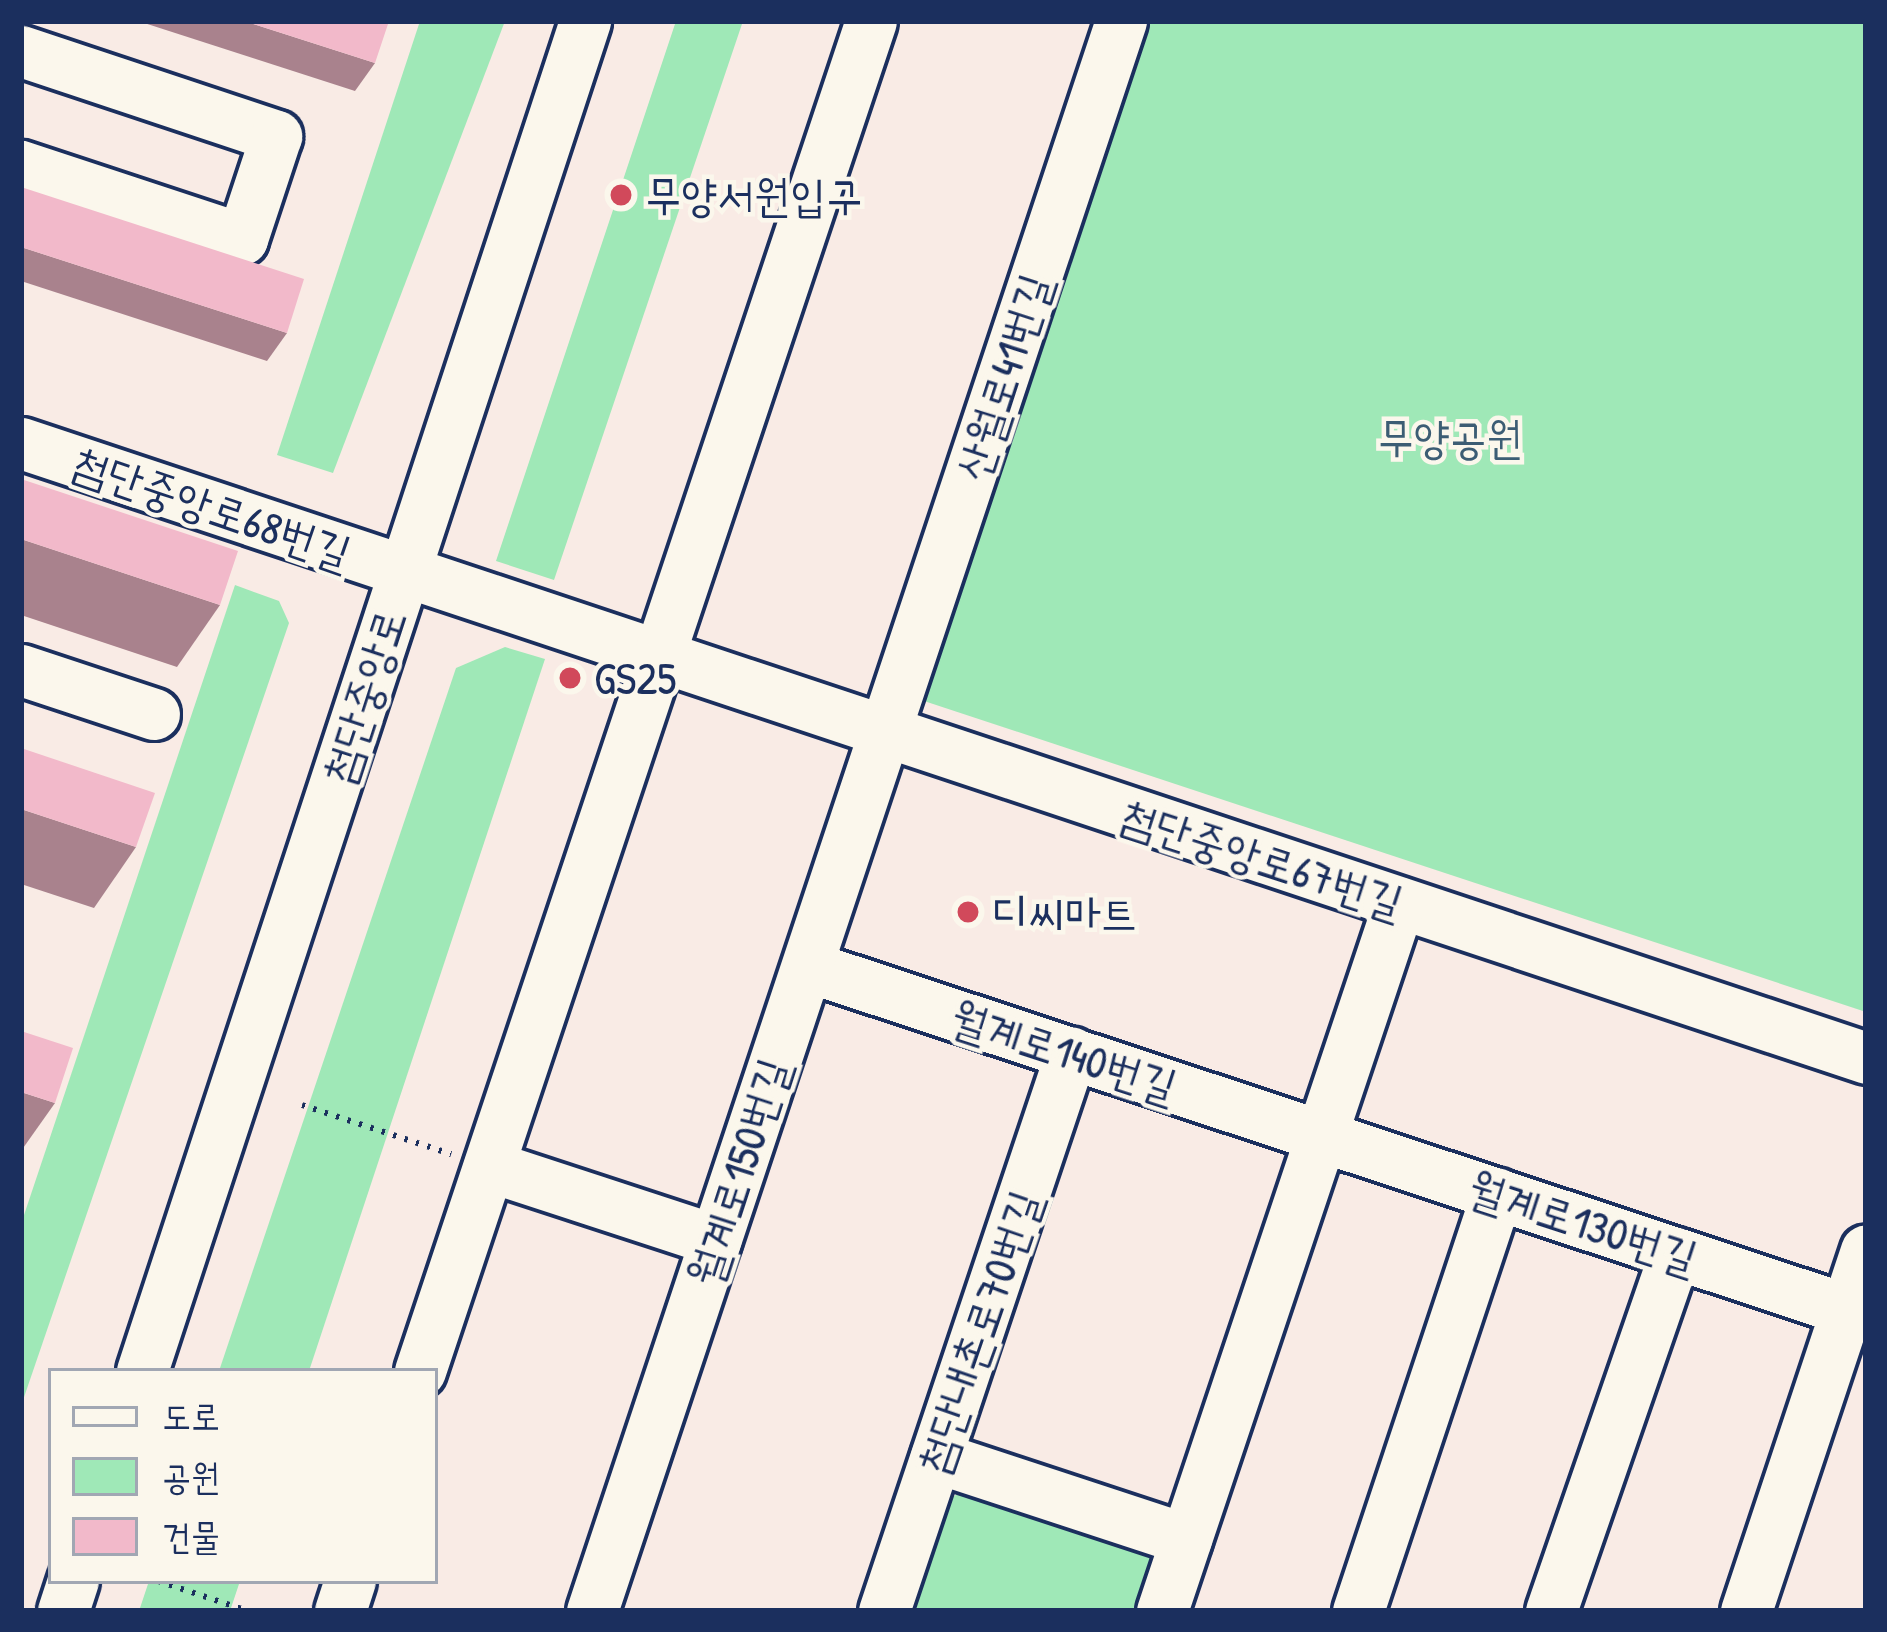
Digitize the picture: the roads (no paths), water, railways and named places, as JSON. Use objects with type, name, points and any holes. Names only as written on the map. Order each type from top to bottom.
[{"type":"street","name":"첨단중앙로","points":[[143,1368],[585,21]]},
{"type":"street","points":[[421,1368],[871,21]]},
{"type":"street","name":"산월로41번길","points":[[884,733],[1121,21]]},
{"type":"street","points":[[21,51],[276,136],[242,239],[21,166]]},
{"type":"street","name":"첨단중앙로68번길","points":[[21,443],[404,572]]},
{"type":"street","name":"첨단중앙로67번길","points":[[404,572],[1866,1058]]},
{"type":"street","points":[[21,670],[154,714]]},
{"type":"street","name":"월계로150번길","points":[[592,1611],[884,733]]},
{"type":"street","points":[[1162,1611],[1399,903]]},
{"type":"street","name":"월계로140번길","points":[[807,966],[1321,1136]]},
{"type":"street","name":"첨단내촌로70번길","points":[[884,1611],[1071,1053]]},
{"type":"street","name":"월계로130번길","points":[[1321,1136],[1856,1313]]},
{"type":"street","points":[[489,1166],[716,1240]]},
{"type":"street","points":[[1358,1611],[1497,1194]]},
{"type":"street","points":[[1746,1611],[1856,1313],[1866,1250]]},
{"type":"street","points":[[1551,1611],[1675,1252]]},
{"type":"street","points":[[936,1457],[1186,1539]]},
{"type":"place","name":"무양서원입구","points":[[621,195]]},
{"type":"place","name":"GS25","points":[[570,678]]},
{"type":"place","name":"디씨마트","points":[[968,912]]},
{"type":"park label","name":"무양공원","points":[[1450,437]]}]
